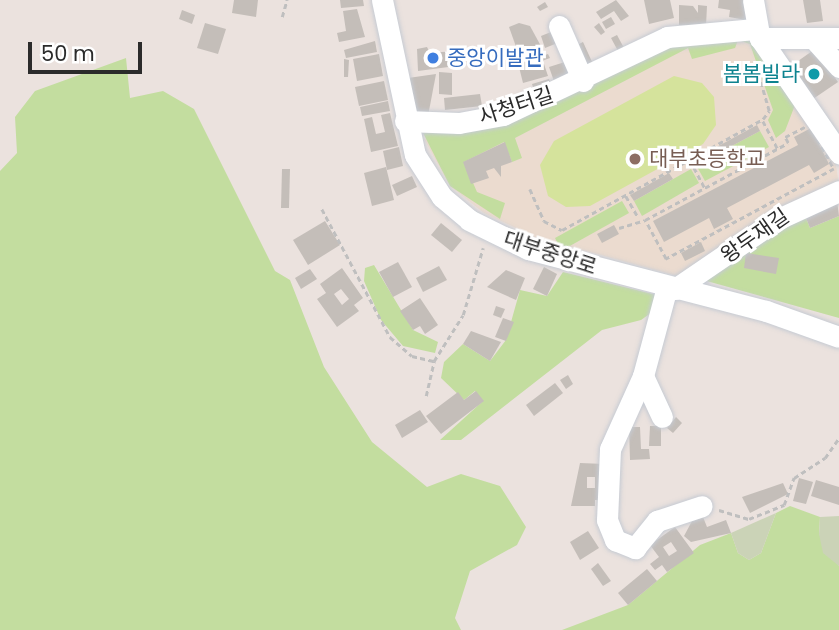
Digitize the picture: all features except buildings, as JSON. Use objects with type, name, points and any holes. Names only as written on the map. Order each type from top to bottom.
[{"type":"street","name":"대부중앙로","points":[[382,0],[405,121],[433,186],[489,232],[671,288],[800,321],[839,337]]},
{"type":"street","points":[[753,0],[755,39],[839,153]]},
{"type":"street","name":"사청터길","points":[[559,26],[583,81]]},
{"type":"street","name":"사청터길","points":[[405,121],[480,120],[583,81],[667,37],[839,38]]},
{"type":"street","points":[[814,39],[839,67]]},
{"type":"street","name":"왕두재길","points":[[671,288],[776,220],[839,191]]},
{"type":"street","points":[[671,288],[643,376],[608,458],[607,520],[615,540],[632,555],[657,521],[702,506]]},
{"type":"street","points":[[643,376],[662,417]]},
{"type":"path","points":[[282,17],[287,0]]},
{"type":"path","points":[[530,189],[544,221],[557,230],[762,119],[768,107],[755,39]]},
{"type":"path","points":[[762,119],[778,149]]},
{"type":"path","points":[[626,195],[639,217],[645,220],[666,259],[834,169],[810,124],[778,149],[645,220]]},
{"type":"path","points":[[690,160],[705,188]]},
{"type":"path","points":[[322,209],[390,337],[412,356],[434,360]]},
{"type":"path","points":[[619,228],[639,217]]},
{"type":"path","points":[[426,396],[434,360],[463,314],[489,232]]},
{"type":"path","points":[[702,506],[740,520],[784,505],[798,472],[825,458],[839,438]]},
{"type":"shaded area","name":"대부초등학교","points":[[746,35],[834,153],[839,185],[681,277],[535,237],[484,213],[450,186],[424,139],[643,53]]},
{"type":"green space","points":[[754,39],[795,105],[785,131],[776,138],[768,120],[773,110],[750,44],[738,40]]},
{"type":"green space","points":[[738,40],[735,48],[692,59],[688,48],[515,138],[522,158],[512,162],[504,142],[464,162],[477,192],[505,203],[500,219],[450,186],[420,127],[436,129],[663,45]]},
{"type":"green space","points":[[126,58],[130,98],[163,91],[194,109],[275,271],[290,280],[324,367],[372,442],[427,487],[461,474],[500,486],[526,527],[517,545],[470,571],[455,618],[461,630],[0,630],[0,171],[17,153],[15,117],[35,91]]},
{"type":"green space","points":[[674,76],[702,83],[714,97],[716,125],[703,144],[590,206],[566,207],[548,196],[540,165],[554,141]]},
{"type":"green space","points":[[760,131],[769,147],[705,181],[696,165]]},
{"type":"green space","points":[[691,169],[699,183],[642,216],[634,201]]},
{"type":"green space","points":[[622,201],[629,213],[568,247],[558,244],[555,238]]},
{"type":"green space","points":[[804,213],[810,228],[839,216],[839,318],[703,280]]},
{"type":"green space","points":[[374,265],[413,330],[438,342],[435,353],[403,346],[381,320],[364,281],[365,268]]},
{"type":"green space","points":[[563,272],[657,295],[658,308],[641,320],[602,330],[461,440],[440,440],[483,401],[475,391],[464,400],[441,378],[444,362],[463,344],[490,361],[506,340],[520,290],[547,296]]},
{"type":"green space","points":[[790,506],[820,517],[819,534],[839,566],[839,630],[562,630],[628,605],[700,545],[731,533],[738,553],[749,560],[761,553],[776,513]]},
{"type":"green space","points":[[776,513],[761,553],[749,560],[738,553],[731,533]]},
{"type":"green space","points":[[839,516],[839,566],[823,553],[819,534],[820,517]]},
{"type":"place","name":"중앙이발관","points":[[433,58]]},
{"type":"place","name":"봄봄빌라","points":[[814,74]]},
{"type":"place","name":"대부초등학교","points":[[635,159]]}]
